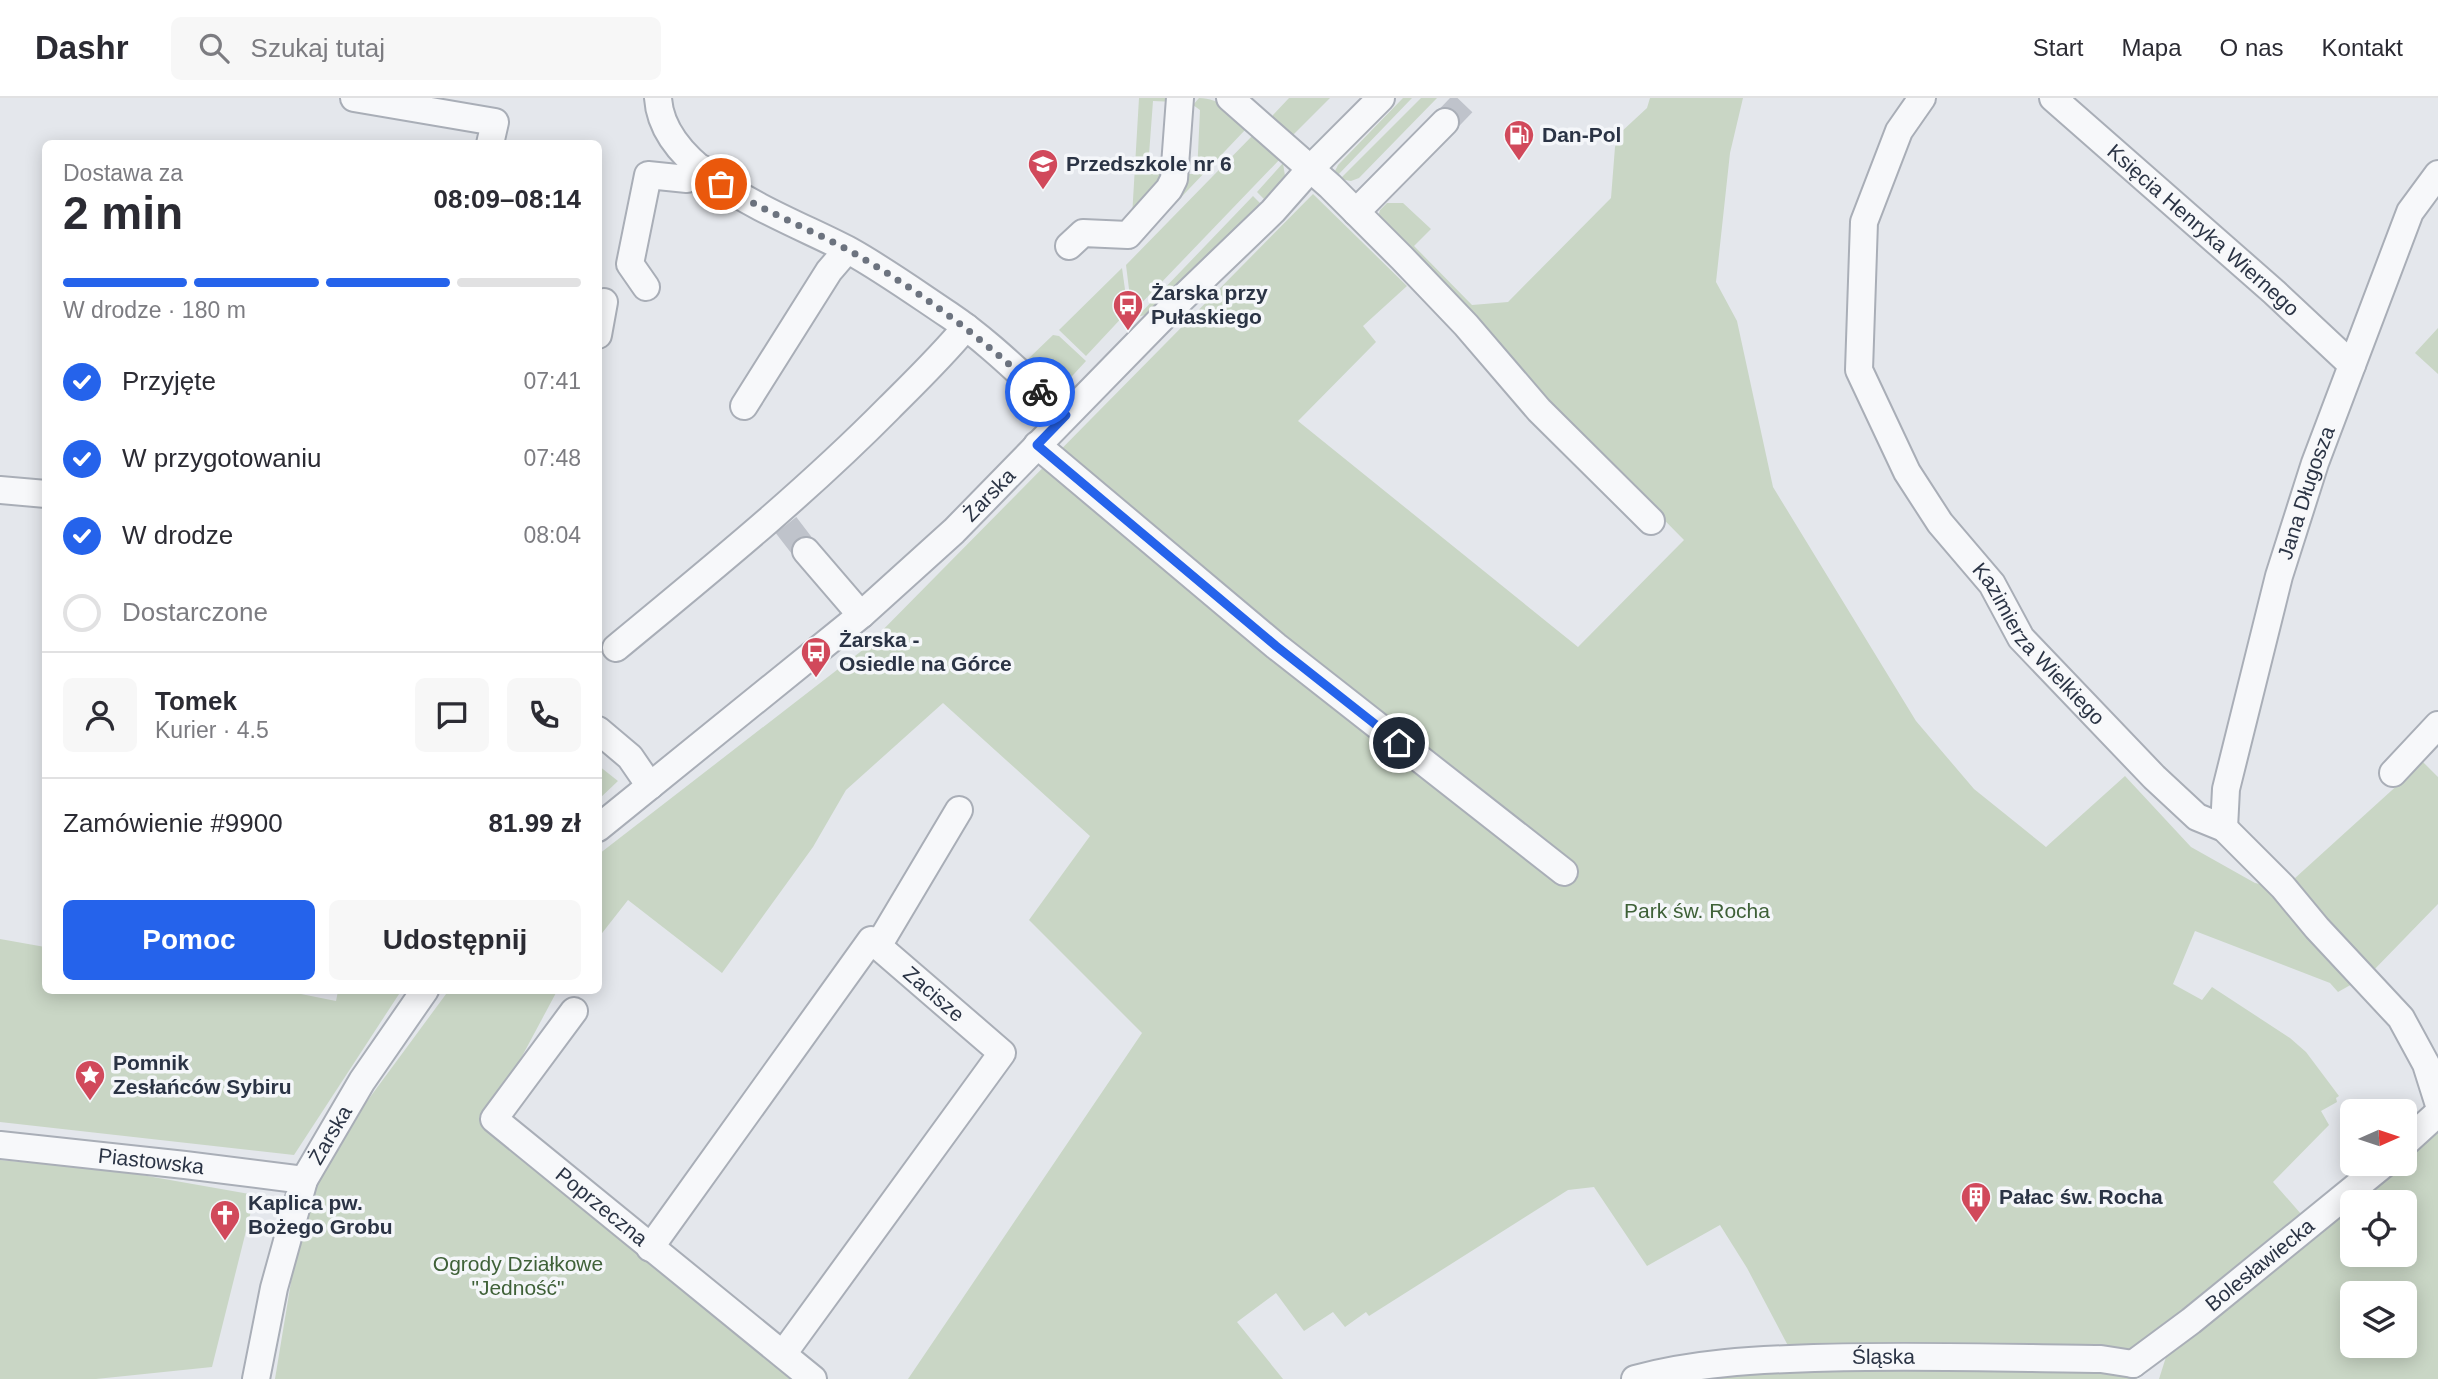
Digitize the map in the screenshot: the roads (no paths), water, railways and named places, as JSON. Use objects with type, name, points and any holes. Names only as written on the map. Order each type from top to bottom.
[{"type":"street","points":[[354,98],[493,133]]},
{"type":"street","points":[[658,98],[659,111],[667,131],[702,169],[737,195],[847,250],[966,327],[1066,415]]},
{"type":"street","points":[[1069,246],[1083,233],[1128,235],[1169,189],[1174,179],[1180,98]]},
{"type":"street","points":[[1230,98],[1311,168],[1356,212],[1466,325],[1539,410],[1651,520]]},
{"type":"street","name":"Żarska","points":[[602,825],[861,615],[954,531],[1169,311],[1273,211],[1311,168],[1381,98]]},
{"type":"street","name":"Kazimierza Wielkiego","points":[[1922,98],[1899,131],[1864,222],[1859,370],[1907,472],[1940,523],[1992,584],[2021,638],[2154,777],[2197,817],[2224,828],[2283,887],[2317,928],[2401,1018],[2426,1064],[2438,1102]]},
{"type":"street","name":"Księcia Henryka Wiernego","points":[[2053,98],[2274,292],[2352,365]]},
{"type":"street","points":[[1356,212],[1445,122]]},
{"type":"street","points":[[646,287],[630,264],[648,176],[687,179],[702,169]]},
{"type":"street","name":"Jana Długosza","points":[[2224,828],[2227,789],[2279,576],[2315,463],[2410,212],[2438,174]]},
{"type":"street","points":[[744,406],[830,271],[847,250]]},
{"type":"street","points":[[602,313],[604,302]]},
{"type":"street","points":[[616,648],[782,519],[948,349],[966,327]]},
{"type":"street","points":[[1037,445],[1276,646],[1564,872]]},
{"type":"street","points":[[0,490],[42,494]]},
{"type":"street","points":[[806,551],[861,615]]},
{"type":"street","points":[[2393,773],[2438,725]]},
{"type":"street","points":[[602,733],[630,757],[650,786]]},
{"type":"street","points":[[650,1248],[871,940],[878,946],[959,810]]},
{"type":"street","name":"Zacisze","points":[[783,1354],[1002,1053],[878,946]]},
{"type":"street","name":"Żarska","points":[[256,1379],[274,1288],[304,1180],[362,1081],[422,994]]},
{"type":"street","name":"Poprzeczna","points":[[574,1011],[494,1119],[813,1379]]},
{"type":"street","points":[[2417,1132],[2438,1113]]},
{"type":"street","name":"Piastowska","points":[[0,1146],[304,1180]]},
{"type":"street","name":"Bolesławiecka","points":[[2136,1371],[2191,1321],[2369,1176]]},
{"type":"street","name":"Śląska","points":[[1635,1379],[1678,1368],[1719,1362],[1832,1357],[2101,1359],[2136,1371]]},
{"type":"tunnel","points":[[1445,122],[1468,98]]},
{"type":"tunnel","points":[[786,525],[806,551]]},
{"type":"place","name":"Dan-Pol","points":[[1519,162]]},
{"type":"place","name":"Przedszkole nr 6","points":[[1043,191]]},
{"type":"place","name":"Żarska przy Pułaskiego","points":[[1128,332]]},
{"type":"place","name":"Żarska - Osiedle na Górce","points":[[816,679]]},
{"type":"place","name":"Pomnik Zesłańców Sybiru","points":[[90,1102]]},
{"type":"place","name":"Pałac św. Rocha","points":[[1976,1224]]},
{"type":"place","name":"Kaplica pw. Bożego Grobu","points":[[225,1242]]},
{"type":"park label","name":"Park św. Rocha","points":[[1697,911]]},
{"type":"park label","name":"Ogrody Działkowe \"Jedność\"","points":[[518,1276]]}]
